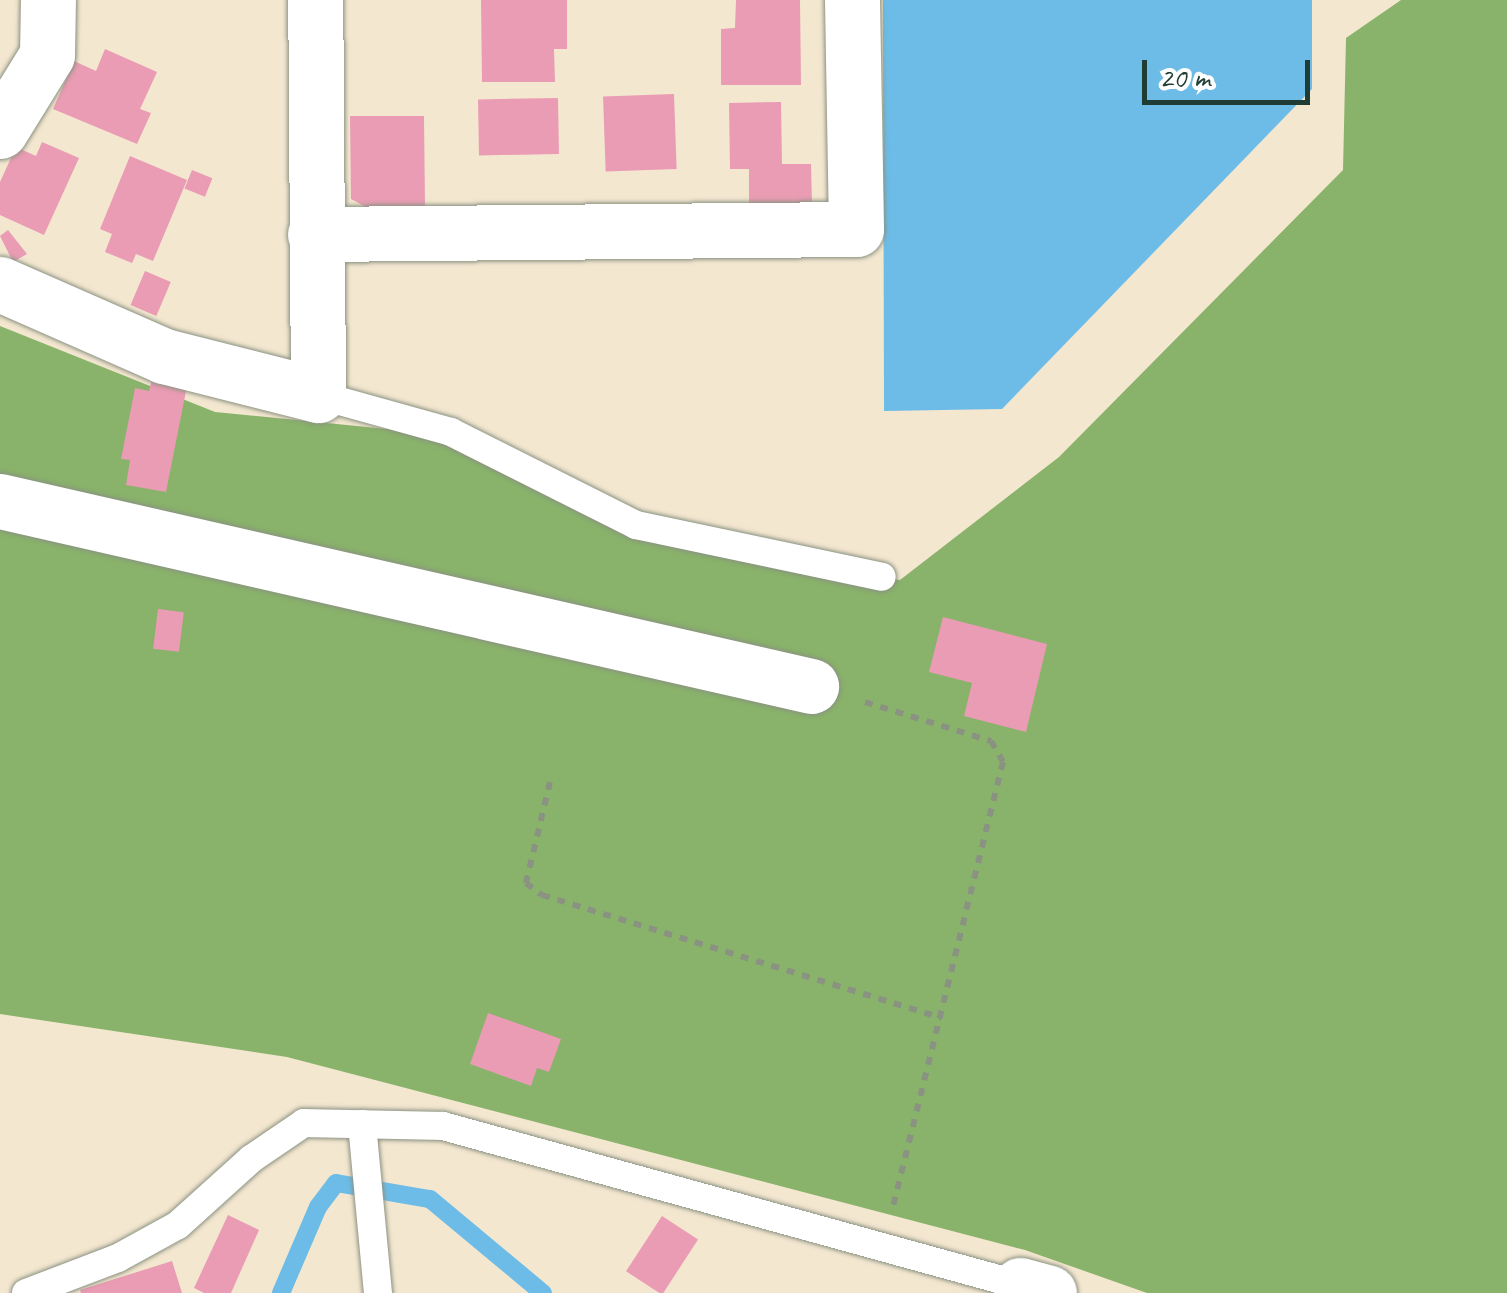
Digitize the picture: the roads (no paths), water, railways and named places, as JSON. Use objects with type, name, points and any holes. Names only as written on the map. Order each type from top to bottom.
[{"type":"street","points":[[0,131],[47,55],[48,0]]},
{"type":"street","points":[[0,284],[164,356],[318,395],[315,0]]},
{"type":"street","points":[[315,234],[856,229],[852,0]]},
{"type":"street","points":[[0,501],[811,686]]},
{"type":"lane","points":[[318,395],[451,432],[636,525],[882,576]]},
{"type":"lane","points":[[26,1293],[118,1258],[178,1225],[250,1159],[304,1123],[443,1126],[884,1243],[1034,1289]]},
{"type":"lane","points":[[362,1124],[378,1293]]},
{"type":"water","points":[[883,0],[1312,0],[1312,89],[1002,409],[884,411]]},
{"type":"waterway","points":[[281,1293],[318,1207],[336,1183],[430,1199],[543,1293]]}]
